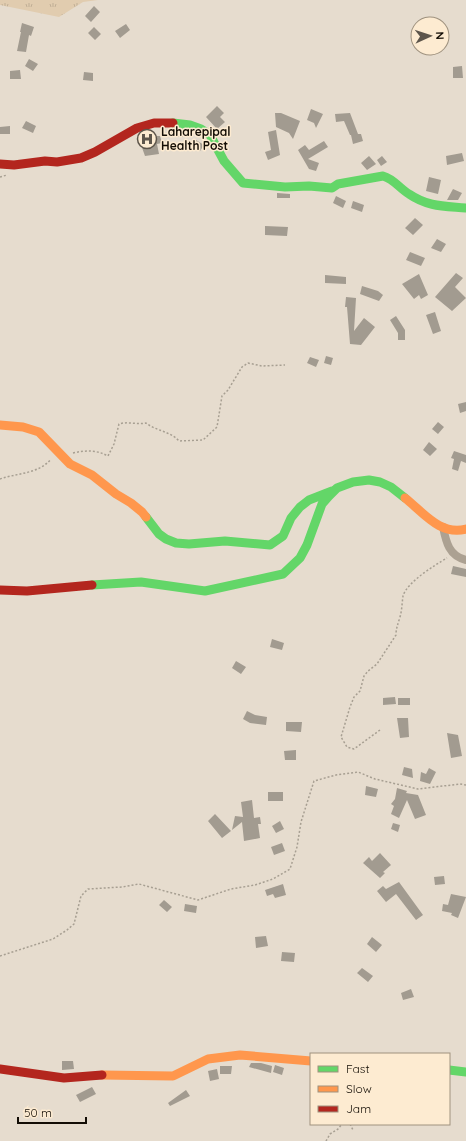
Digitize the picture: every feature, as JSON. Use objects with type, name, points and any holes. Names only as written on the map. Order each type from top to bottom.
[{"type":"street","points":[[0,164],[14,165],[45,161],[57,162],[81,158],[95,152],[137,128],[154,123],[174,123],[190,125],[202,129],[210,136],[224,161],[243,183],[284,187],[309,186],[332,188],[338,184],[383,176],[390,178],[407,193],[422,202],[466,208]]},
{"type":"street","points":[[0,425],[23,427],[39,432],[56,452],[70,464],[92,474],[116,494],[131,503],[142,512],[159,534],[176,543],[189,544],[225,541],[270,544],[283,536],[291,518],[300,507],[309,500],[333,491]]},
{"type":"street","points":[[0,590],[27,591],[113,583],[141,582],[205,591],[283,574],[303,555],[310,539],[320,507],[339,486],[355,480],[369,480],[395,488],[433,522],[446,530],[459,531],[466,529]]},
{"type":"street","points":[[443,527],[445,542],[453,553],[466,560]]},
{"type":"street","points":[[0,1069],[64,1078],[109,1074],[173,1076],[208,1059],[240,1055],[310,1061]]},
{"type":"street","points":[[450,1070],[466,1072]]},
{"type":"path","points":[[72,453],[87,450],[103,453],[108,456],[114,444],[119,424],[123,423],[146,423],[158,430],[174,434],[179,441],[203,440],[217,427],[222,396],[228,390],[242,367],[248,363],[262,366],[285,365]]},
{"type":"path","points":[[0,479],[36,469],[47,464],[56,452]]},
{"type":"path","points":[[380,730],[354,749],[347,747],[341,737],[354,697],[360,691],[364,676],[377,664],[396,635],[403,595],[411,584],[453,553]]},
{"type":"path","points":[[0,956],[53,939],[67,930],[74,924],[81,896],[88,889],[122,887],[139,884],[198,900],[231,889],[255,885],[273,879],[290,868],[297,847],[301,822],[314,781],[336,775],[358,772],[375,779],[418,789],[460,784],[466,786]]},
{"type":"path","points":[[326,1141],[330,1134],[341,1125]]},
{"type":"path","points":[[350,1125],[353,1130]]},
{"type":"green space","points":[[0,0],[98,0],[83,2],[59,17],[0,5]]},
{"type":"building","points":[[94,6],[100,12],[91,22],[85,16]]},
{"type":"building","points":[[22,23],[34,27],[31,36],[29,35],[26,52],[17,51]]},
{"type":"building","points":[[126,24],[130,30],[120,38],[115,31]]},
{"type":"building","points":[[94,27],[101,34],[95,40],[88,33]]},
{"type":"building","points":[[29,59],[38,64],[33,71],[25,66]]},
{"type":"building","points":[[462,66],[463,78],[453,78],[453,67]]},
{"type":"building","points":[[20,70],[21,79],[10,79],[10,71]]},
{"type":"building","points":[[84,72],[93,73],[93,81],[83,80]]},
{"type":"building","points":[[217,106],[224,113],[220,117],[225,122],[217,129],[206,117]]},
{"type":"building","points":[[311,109],[323,114],[316,128],[314,123],[307,120]]},
{"type":"building","points":[[275,113],[281,113],[300,121],[293,139],[289,133],[276,127]]},
{"type":"building","points":[[350,113],[358,134],[361,134],[363,141],[353,144],[351,135],[344,121],[336,122],[335,114]]},
{"type":"building","points":[[26,121],[36,126],[33,133],[22,128]]},
{"type":"building","points":[[10,126],[10,134],[0,134],[0,127]]},
{"type":"building","points":[[171,130],[184,131],[183,137],[171,136]]},
{"type":"building","points":[[276,130],[280,155],[268,160],[265,152],[271,150],[268,132]]},
{"type":"building","points":[[160,136],[162,143],[157,144],[159,154],[145,156],[140,142]]},
{"type":"building","points":[[196,140],[204,145],[200,151],[192,146]]},
{"type":"building","points":[[324,141],[328,147],[308,159],[319,163],[316,171],[309,169],[298,150],[305,145],[309,150]]},
{"type":"building","points":[[462,153],[464,161],[447,165],[446,156]]},
{"type":"building","points":[[369,156],[376,164],[367,170],[361,163]]},
{"type":"building","points":[[382,156],[387,162],[381,166],[377,160]]},
{"type":"building","points":[[429,177],[441,180],[438,194],[426,191]]},
{"type":"building","points":[[453,189],[462,193],[458,200],[447,200]]},
{"type":"building","points":[[277,193],[290,194],[290,198],[277,198]]},
{"type":"building","points":[[336,196],[346,201],[343,208],[333,203]]},
{"type":"building","points":[[353,201],[364,205],[362,212],[351,208]]},
{"type":"building","points":[[415,218],[423,225],[413,235],[405,228]]},
{"type":"building","points":[[265,226],[288,227],[287,236],[265,235]]},
{"type":"building","points":[[437,239],[446,244],[441,252],[431,248]]},
{"type":"building","points":[[410,252],[425,258],[421,266],[406,260]]},
{"type":"building","points":[[456,273],[463,278],[455,287],[466,298],[452,311],[435,297]]},
{"type":"building","points":[[419,274],[428,295],[421,299],[419,295],[414,299],[402,284]]},
{"type":"building","points":[[325,275],[346,277],[346,284],[325,283]]},
{"type":"building","points":[[362,286],[378,291],[383,295],[379,301],[360,294]]},
{"type":"building","points":[[346,297],[356,298],[354,331],[364,318],[375,327],[361,345],[350,344],[347,307],[345,307]]},
{"type":"building","points":[[435,312],[441,331],[433,334],[426,315]]},
{"type":"building","points":[[396,316],[405,330],[405,340],[398,340],[398,333],[390,320]]},
{"type":"building","points":[[326,356],[333,358],[331,365],[324,363]]},
{"type":"building","points":[[310,357],[319,360],[316,367],[307,363]]},
{"type":"building","points":[[466,402],[466,411],[460,413],[458,404]]},
{"type":"building","points":[[438,422],[444,427],[438,434],[432,429]]},
{"type":"building","points":[[429,442],[437,449],[430,456],[423,450]]},
{"type":"building","points":[[454,451],[466,455],[466,463],[461,461],[458,471],[452,469],[454,459],[451,458]]},
{"type":"building","points":[[453,566],[466,569],[466,577],[451,574]]},
{"type":"building","points":[[272,639],[284,643],[282,650],[270,647]]},
{"type":"building","points":[[236,661],[246,667],[241,674],[232,668]]},
{"type":"building","points":[[395,697],[396,704],[383,705],[383,698]]},
{"type":"building","points":[[398,698],[410,698],[410,705],[398,705]]},
{"type":"building","points":[[247,711],[255,715],[267,717],[266,725],[250,723],[243,719]]},
{"type":"building","points":[[397,718],[408,718],[409,737],[400,738]]},
{"type":"building","points":[[286,722],[302,722],[301,732],[286,731]]},
{"type":"building","points":[[447,733],[458,735],[462,756],[451,758]]},
{"type":"building","points":[[296,750],[296,760],[285,760],[284,751]]},
{"type":"building","points":[[404,767],[412,769],[413,778],[402,775]]},
{"type":"building","points":[[429,768],[436,772],[430,784],[420,781],[421,772],[426,774]]},
{"type":"building","points":[[366,786],[378,789],[376,797],[365,795]]},
{"type":"building","points":[[397,788],[407,791],[406,793],[418,795],[426,815],[415,819],[407,800],[399,818],[391,814],[394,806],[391,804],[395,799]]},
{"type":"building","points":[[268,792],[283,792],[283,801],[268,801]]},
{"type":"building","points":[[252,800],[254,818],[260,817],[261,824],[258,824],[260,838],[244,841],[242,822],[232,830],[235,816],[243,817],[241,802]]},
{"type":"building","points":[[215,814],[231,831],[222,838],[208,821]]},
{"type":"building","points":[[280,821],[284,829],[276,833],[272,826]]},
{"type":"building","points":[[393,823],[400,825],[398,832],[391,829]]},
{"type":"building","points":[[282,843],[285,851],[274,855],[271,847]]},
{"type":"building","points":[[380,853],[391,865],[383,872],[385,873],[380,878],[363,863],[369,857],[372,861]]},
{"type":"building","points":[[444,876],[445,884],[435,885],[434,877]]},
{"type":"building","points":[[399,882],[423,915],[416,920],[396,894],[386,902],[377,891],[383,886],[386,889]]},
{"type":"building","points":[[283,884],[286,895],[275,898],[273,894],[267,896],[265,890]]},
{"type":"building","points":[[451,894],[466,897],[458,918],[451,915],[452,913],[442,911],[443,904],[448,905]]},
{"type":"building","points":[[164,900],[172,907],[167,912],[159,905]]},
{"type":"building","points":[[185,904],[197,906],[196,913],[184,911]]},
{"type":"building","points":[[266,936],[268,946],[256,948],[255,937]]},
{"type":"building","points":[[372,937],[382,945],[376,952],[367,944]]},
{"type":"building","points":[[282,952],[295,953],[294,962],[281,961]]},
{"type":"building","points":[[362,968],[373,976],[368,982],[357,973]]},
{"type":"building","points":[[411,989],[414,997],[403,1000],[401,993]]},
{"type":"building","points":[[62,1061],[73,1061],[74,1069],[62,1070]]},
{"type":"building","points":[[251,1063],[261,1063],[272,1066],[271,1073],[249,1067]]},
{"type":"building","points":[[275,1065],[284,1068],[282,1075],[273,1072]]},
{"type":"building","points":[[220,1066],[232,1066],[231,1074],[220,1074]]},
{"type":"building","points":[[217,1069],[219,1079],[210,1081],[208,1071]]},
{"type":"building","points":[[92,1087],[96,1094],[80,1102],[76,1095]]},
{"type":"building","points":[[186,1090],[190,1096],[170,1106],[168,1103]]},
{"type":"traffic: fast","points":[[173,123],[190,125],[201,129],[210,135],[224,161],[243,183],[285,187],[309,186],[332,188],[338,184],[383,176],[390,179],[405,192],[430,204],[466,208]]},
{"type":"traffic: fast","points":[[92,585],[141,582],[205,591],[283,574],[300,558],[307,545],[322,504],[337,488],[353,482],[369,480],[380,482],[391,487],[405,498]]},
{"type":"traffic: fast","points":[[146,517],[159,534],[176,543],[189,544],[225,541],[270,545],[283,536],[291,518],[300,507],[309,500],[332,491]]},
{"type":"traffic: fast","points":[[450,1070],[466,1072]]},
{"type":"traffic: slow","points":[[0,425],[23,427],[39,432],[70,464],[92,475],[116,494],[131,503],[146,517]]},
{"type":"traffic: slow","points":[[405,498],[425,516],[440,526],[448,529],[466,529]]},
{"type":"traffic: slow","points":[[102,1075],[173,1076],[208,1059],[240,1055],[310,1061]]},
{"type":"traffic: jam","points":[[0,164],[14,165],[45,161],[57,162],[81,158],[95,152],[137,128],[154,123],[173,123]]},
{"type":"traffic: jam","points":[[0,590],[27,591],[92,585]]},
{"type":"traffic: jam","points":[[0,1069],[64,1078],[102,1075]]},
{"type":"place","name":"Laharepipal Health Post","points":[[147,139]]}]
